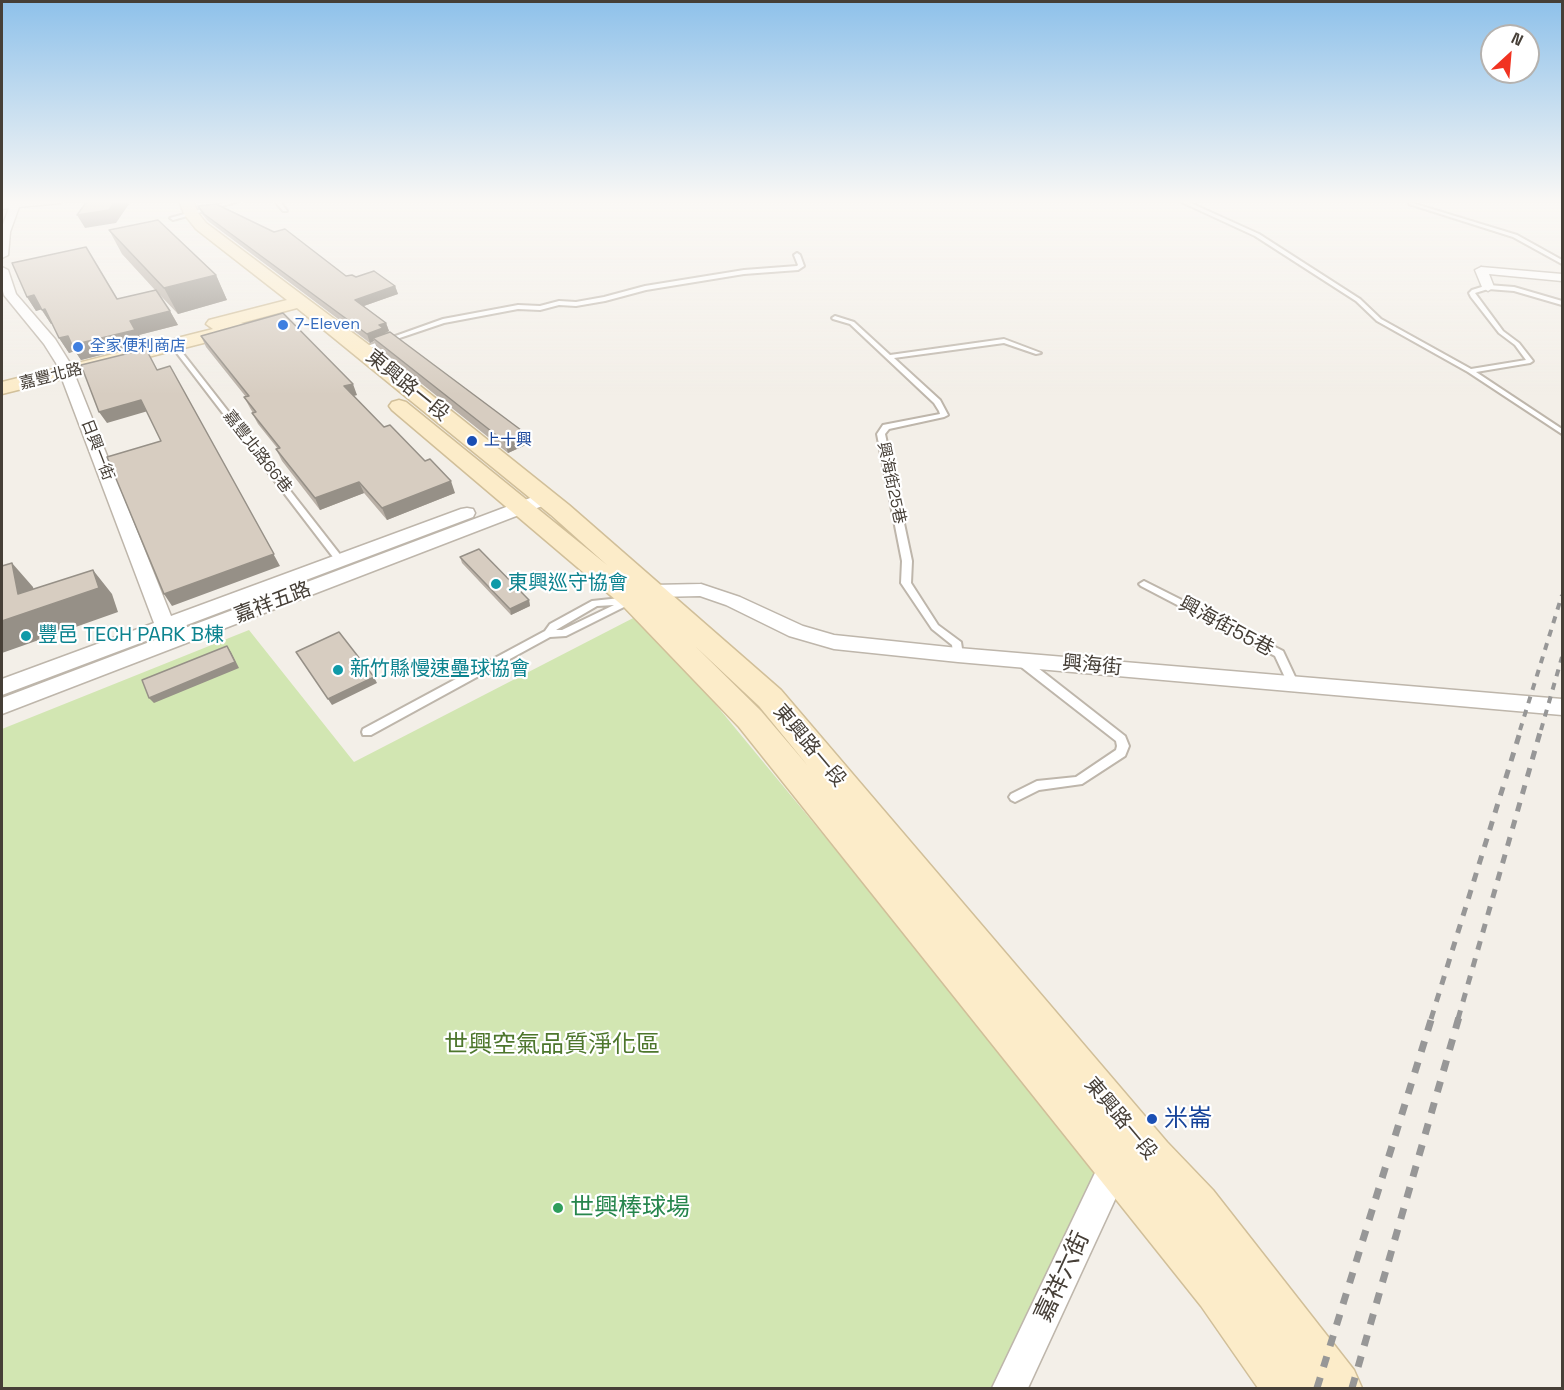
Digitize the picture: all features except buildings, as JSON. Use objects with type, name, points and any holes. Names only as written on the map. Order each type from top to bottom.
[{"type":"street","name":"東興路一段","points":[[226,265],[231,271],[362,349],[527,498],[770,698],[1151,1158],[1197,1206],[1336,1389]]},
{"type":"street","points":[[1480,265],[1488,287]]},
{"type":"street","name":"日興一街","points":[[2,270],[10,295],[50,342],[65,368],[168,633]]},
{"type":"street","points":[[1481,270],[1563,278]]},
{"type":"street","name":"東興路一段","points":[[294,309],[321,342]]},
{"type":"street","name":"嘉豐北路","points":[[2,377],[65,368],[177,345],[294,309]]},
{"type":"street","name":"嘉豐北路","points":[[2,388],[65,368],[294,309]]},
{"type":"street","name":"東興路一段","points":[[381,391],[527,498]]},
{"type":"street","name":"嘉祥五路","points":[[2,706],[339,559],[527,498]]},
{"type":"street","name":"嘉祥五路","points":[[2,687],[168,633],[527,498]]},
{"type":"street","name":"興海街","points":[[643,595],[701,590],[732,601],[796,631],[834,642],[958,656],[1020,659],[1563,707]]},
{"type":"street","name":"東興路一段","points":[[643,595],[750,719],[1218,1289],[1288,1389]]},
{"type":"street","name":"嘉祥六街","points":[[1010,1389],[1115,1166]]},
{"type":"lane","points":[[362,349],[443,321],[518,307],[540,308],[559,303],[576,304],[645,288],[744,272],[798,268],[801,265]]},
{"type":"lane","points":[[1303,265],[1358,300],[1379,320],[1470,371],[1563,432]]},
{"type":"lane","points":[[1470,371],[1530,361],[1517,344],[1501,332],[1472,293],[1479,288],[1488,287],[1514,289],[1563,303]]},
{"type":"lane","name":"興海街25巷","points":[[835,318],[852,323],[938,402],[943,411],[944,415],[886,427],[881,434],[907,561],[906,583],[935,627],[957,644],[958,656]]},
{"type":"lane","points":[[890,357],[1004,341],[1038,353]]},
{"type":"lane","name":"嘉豐北路66巷","points":[[177,345],[178,351],[339,559]]},
{"type":"lane","name":"興海街55巷","points":[[1144,584],[1279,654],[1293,683]]},
{"type":"lane","points":[[367,732],[549,633],[563,634],[643,595]]},
{"type":"lane","points":[[1015,796],[1037,786],[1078,781],[1121,753],[1123,746],[1121,739],[1020,659]]},
{"type":"green space","name":"世興空氣品質淨化區","points":[[641,614],[1101,1171],[992,1388],[2,1388],[2,729],[249,630],[354,762]]},
{"type":"railway","points":[[1520,730],[1562,595]]},
{"type":"railway","points":[[1541,730],[1562,657]]},
{"type":"railway","points":[[1431,1019],[1521,729]]},
{"type":"railway","points":[[1458,1019],[1541,729]]},
{"type":"railway","points":[[1317,1388],[1432,1017]]},
{"type":"railway","points":[[1352,1388],[1459,1017]]},
{"type":"place","name":"7-Eleven","points":[[283,325]]},
{"type":"place","name":"全家便利商店","points":[[78,347]]},
{"type":"place","name":"上十興","points":[[472,441]]},
{"type":"place","name":"東興巡守協會","points":[[496,584]]},
{"type":"place","name":"豐邑 TECH PARK B棟","points":[[26,636]]},
{"type":"place","name":"新竹縣慢速壘球協會","points":[[338,670]]},
{"type":"place","name":"米崙","points":[[1152,1119]]},
{"type":"place","name":"世興棒球場","points":[[558,1208]]}]
